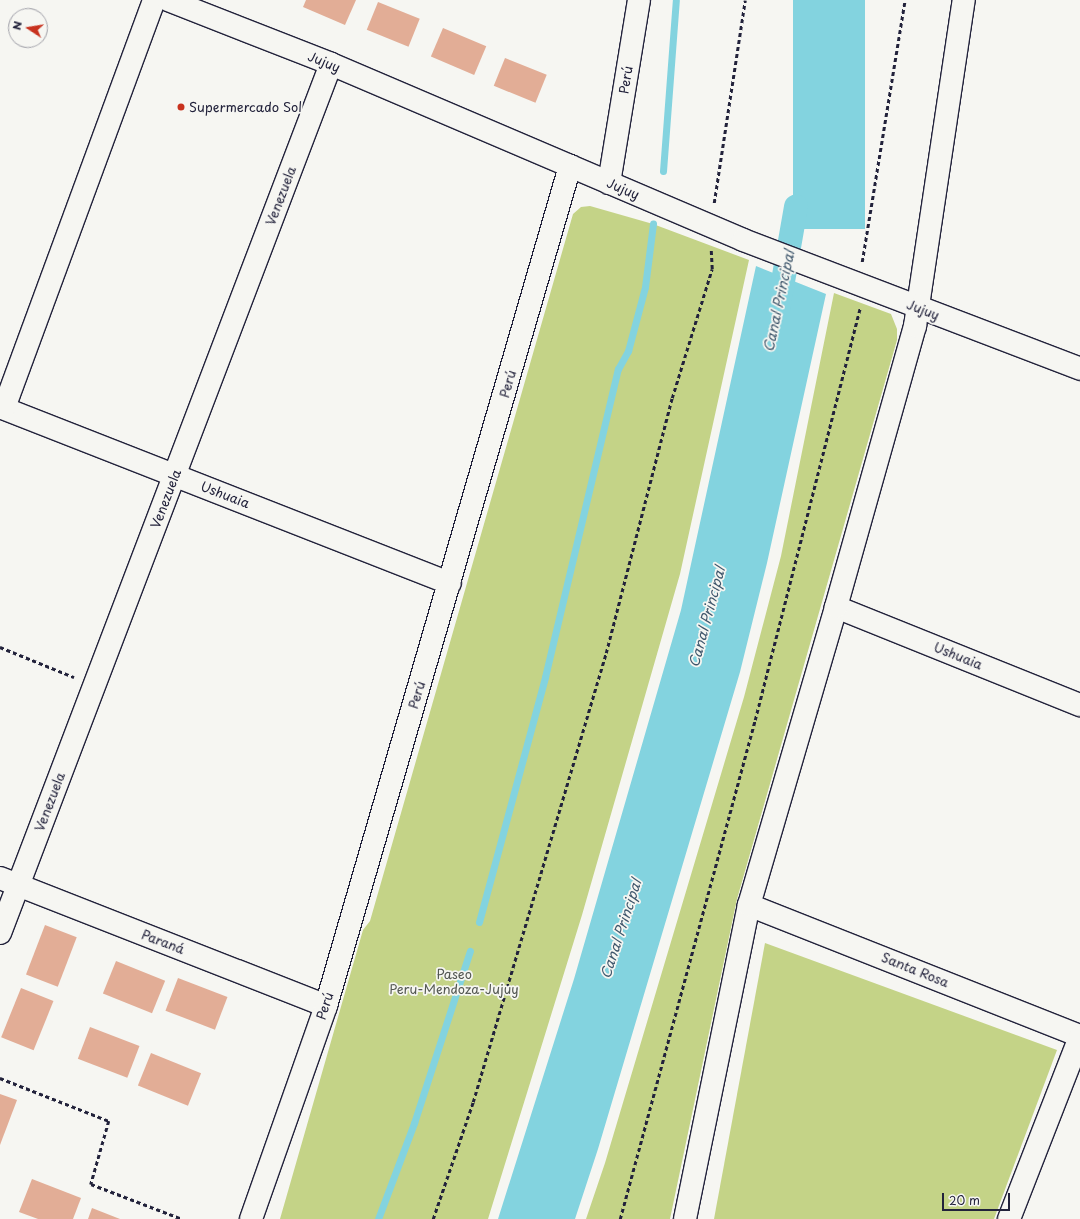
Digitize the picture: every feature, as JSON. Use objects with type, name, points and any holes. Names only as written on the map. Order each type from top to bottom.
[{"type":"street","points":[[2,408],[154,0]]},
{"type":"street","name":"Jujuy","points":[[168,0],[191,4],[742,240],[849,283],[917,307],[1080,370]]},
{"type":"street","name":"Perú","points":[[609,183],[639,0]]},
{"type":"street","points":[[685,1219],[749,905],[836,607],[914,326],[964,0]]},
{"type":"street","name":"Venezuela","points":[[0,933],[9,882],[95,685],[331,64]]},
{"type":"street","name":"Perú","points":[[251,1219],[326,1006],[570,166]]},
{"type":"street","name":"Ushuaia","points":[[2,408],[450,583]]},
{"type":"street","name":"Ushuaia","points":[[836,607],[1080,705]]},
{"type":"street","name":"Paraná","points":[[9,882],[326,1006]]},
{"type":"street","name":"Santa Rosa","points":[[749,905],[1080,1036]]},
{"type":"street","points":[[1009,1219],[1080,1036]]},
{"type":"path","points":[[433,1219],[473,1102],[606,653],[672,398],[712,269],[710,227],[745,0]]},
{"type":"path","points":[[620,1219],[804,534],[861,303],[849,283],[904,0]]},
{"type":"path","points":[[0,647],[95,685]]},
{"type":"path","points":[[0,1078],[109,1121],[90,1184],[182,1219]]},
{"type":"green space","name":"Paseo Peru-Mendoza-Jujuy","points":[[590,206],[653,224],[749,260],[680,574],[582,915],[488,1219],[280,1219],[363,930],[370,921],[573,214],[581,207]]},
{"type":"green space","points":[[834,293],[891,314],[897,329],[897,340],[737,899],[670,1219],[586,1219],[605,1163],[744,697],[781,556]]},
{"type":"green space","points":[[765,943],[1057,1050],[994,1219],[714,1219]]},
{"type":"water","points":[[793,0],[865,0],[865,229],[793,229]]},
{"type":"water","points":[[756,266],[826,294],[767,563],[740,672],[598,1149],[575,1219],[498,1219],[574,979],[681,610]]},
{"type":"building","points":[[306,0],[356,0],[345,25],[303,7]]},
{"type":"building","points":[[378,2],[420,19],[408,47],[367,30]]},
{"type":"building","points":[[443,28],[486,46],[474,75],[431,57]]},
{"type":"building","points":[[505,58],[547,75],[535,103],[494,86]]},
{"type":"building","points":[[45,925],[77,937],[58,987],[26,974]]},
{"type":"building","points":[[116,961],[165,981],[152,1013],[103,993]]},
{"type":"building","points":[[178,978],[227,997],[215,1030],[165,1011]]},
{"type":"building","points":[[21,988],[53,1001],[34,1050],[1,1037]]},
{"type":"building","points":[[90,1027],[139,1046],[127,1078],[78,1059]]},
{"type":"building","points":[[151,1053],[201,1073],[188,1106],[138,1085]]},
{"type":"building","points":[[0,1094],[17,1100],[0,1145]]},
{"type":"building","points":[[32,1179],[81,1198],[73,1219],[38,1219],[19,1212]]},
{"type":"building","points":[[92,1208],[120,1219],[88,1219]]},
{"type":"waterway","points":[[663,171],[676,0]]},
{"type":"waterway","name":"Canal Principal","points":[[778,310],[796,207]]},
{"type":"waterway","points":[[479,922],[545,677],[618,369],[628,351],[645,287],[653,224]]},
{"type":"waterway","points":[[378,1219],[414,1123],[470,951]]},
{"type":"place","name":"Supermercado Sol","points":[[181,107]]}]
